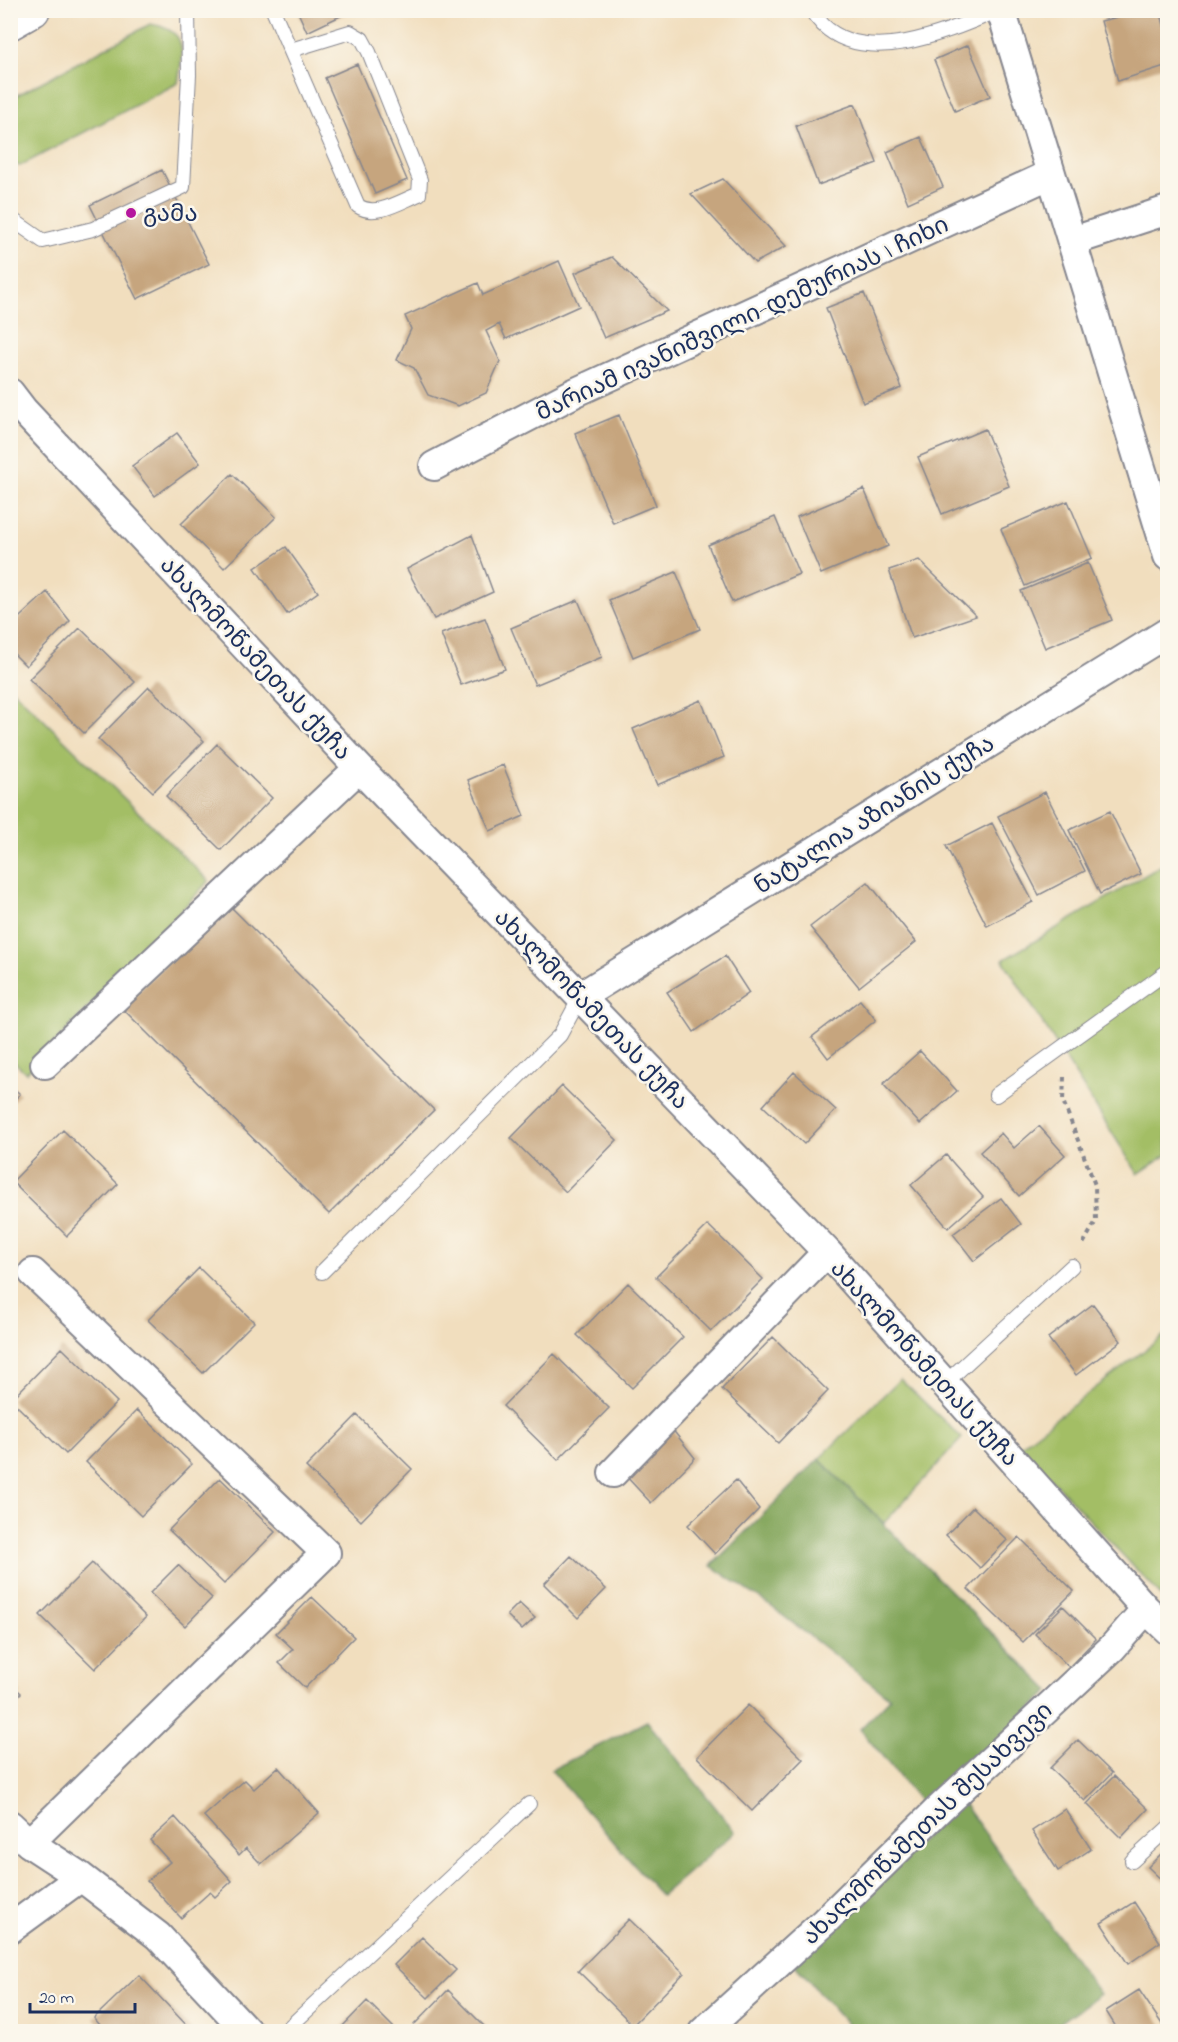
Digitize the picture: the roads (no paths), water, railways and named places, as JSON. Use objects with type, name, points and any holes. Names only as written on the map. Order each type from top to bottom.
[{"type":"main road","points":[[10,23],[33,10]]},
{"type":"street","points":[[1000,10],[1073,241],[1167,556]]},
{"type":"street","name":"მარიამ ივანიშვილი-დემურიას I ჩიხი","points":[[434,465],[574,393],[1051,174]]},
{"type":"street","points":[[1073,241],[1167,210]]},
{"type":"street","name":"ახალმოწამეთას ქუჩა","points":[[15,409],[827,1252],[1167,1630]]},
{"type":"street","name":"ნატალია აზიანის ქუჩა","points":[[581,996],[1167,632]]},
{"type":"street","points":[[45,1064],[359,768]]},
{"type":"street","points":[[613,1473],[827,1252]]},
{"type":"street","points":[[33,1274],[326,1553],[20,1834],[158,1936],[248,2031]]},
{"type":"street","name":"ახალმოწამეთას შესახვევი","points":[[703,2031],[825,1922],[939,1809],[1112,1648],[1146,1609]]},
{"type":"street","points":[[10,1929],[81,1877]]},
{"type":"lane","points":[[10,218],[43,241],[93,229],[183,187],[189,75],[188,10]]},
{"type":"lane","points":[[273,10],[358,206],[375,211],[419,194],[420,180],[374,62],[362,39],[350,32],[291,50]]},
{"type":"lane","points":[[812,10],[832,33],[859,44],[906,42],[938,35],[1000,10]]},
{"type":"lane","points":[[996,1095],[1167,971]]},
{"type":"lane","points":[[322,1272],[560,1035],[581,996]]},
{"type":"lane","points":[[944,1384],[1072,1266]]},
{"type":"lane","points":[[284,2031],[529,1804]]},
{"type":"lane","points":[[1132,1861],[1167,1828]]},
{"type":"place","name":"გამა","points":[[131,213]]}]
